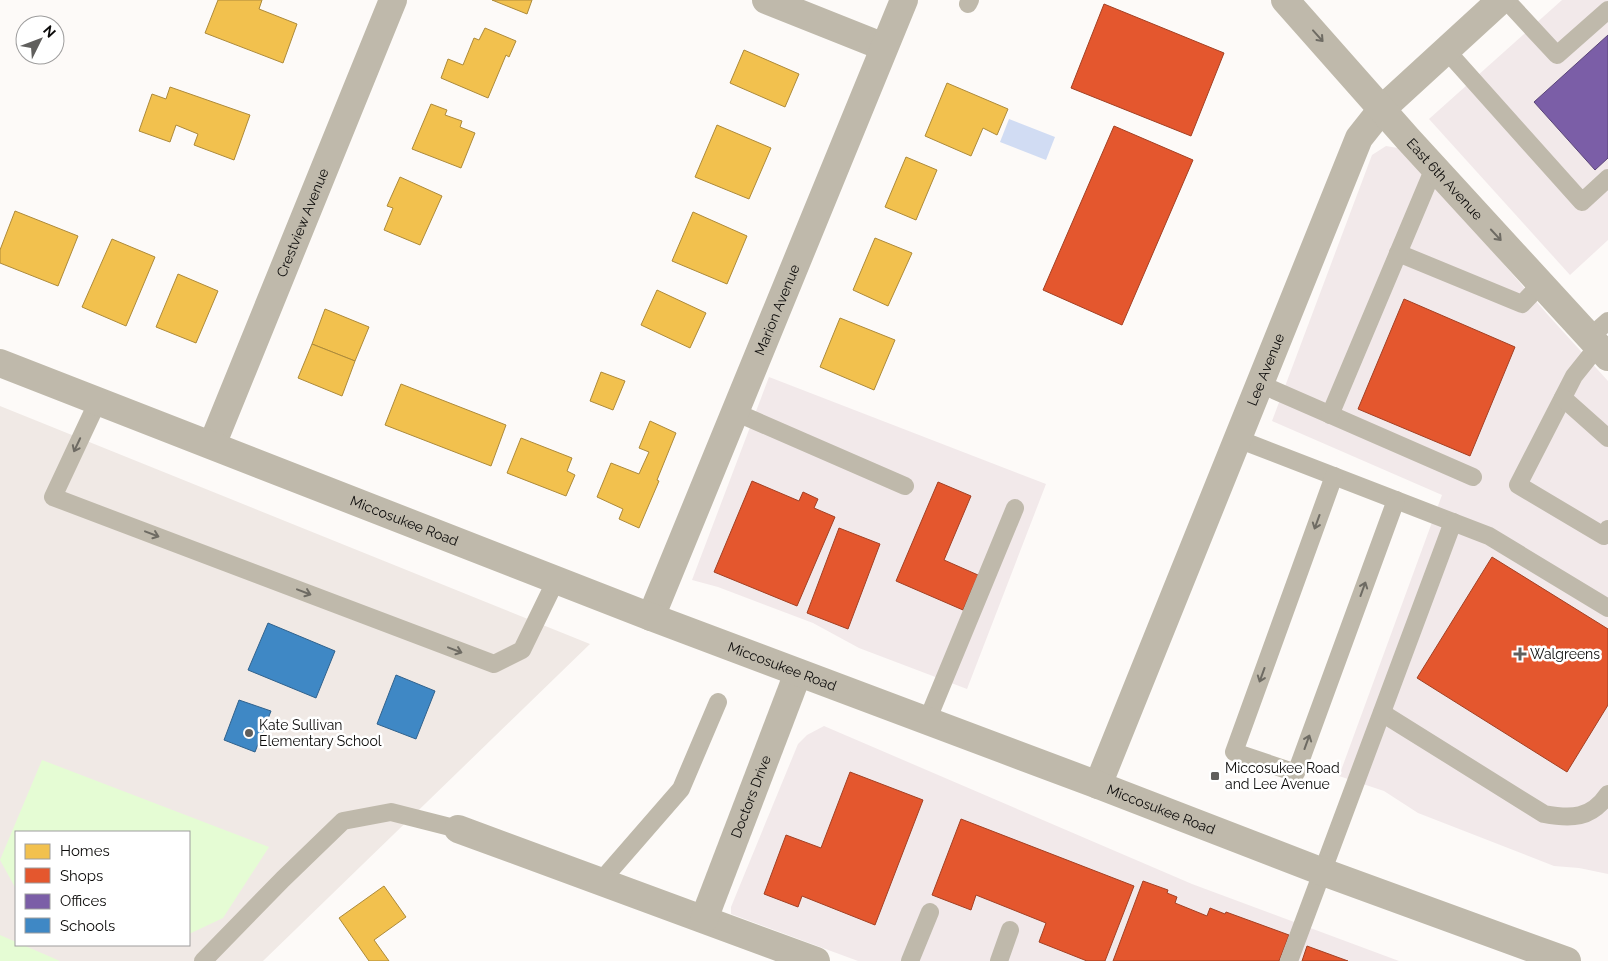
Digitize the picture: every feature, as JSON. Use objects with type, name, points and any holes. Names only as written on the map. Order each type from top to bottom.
[{"type":"street","name":"Crestview Avenue","points":[[212,445],[393,0]]},
{"type":"street","points":[[766,0],[884,47]]},
{"type":"street","name":"Marion Avenue","points":[[651,618],[904,0]]},
{"type":"street","name":"East 6th Avenue","points":[[1285,0],[1434,168],[1541,284],[1601,340]]},
{"type":"street","name":"Lee Avenue","points":[[1098,785],[1359,138],[1382,109],[1501,0]]},
{"type":"street","name":"Miccosukee Road","points":[[0,363],[651,618],[1098,785],[1323,872],[1567,961]]},
{"type":"street","name":"Doctors Drive","points":[[704,919],[798,673]]},
{"type":"street","points":[[458,829],[816,961]]},
{"type":"lane","points":[[1506,0],[1557,56],[1608,10]]},
{"type":"lane","points":[[1446,50],[1582,202],[1608,178]]},
{"type":"lane","points":[[1330,415],[1434,168]]},
{"type":"lane","points":[[1398,253],[1522,304],[1541,284]]},
{"type":"lane","points":[[1601,340],[1574,376],[1518,485],[1604,536],[1608,530]]},
{"type":"lane","points":[[1260,384],[1474,477]]},
{"type":"lane","points":[[1563,398],[1608,438]]},
{"type":"lane","points":[[98,401],[53,497],[494,664],[522,650],[556,580]]},
{"type":"lane","points":[[734,412],[905,486]]},
{"type":"lane","points":[[1238,439],[1489,536],[1608,608]]},
{"type":"lane","points":[[1334,476],[1234,752],[1296,773],[1396,500]]},
{"type":"lane","points":[[927,721],[1016,508]]},
{"type":"lane","points":[[1289,961],[1453,522]]},
{"type":"lane","points":[[601,881],[681,789],[718,702]]},
{"type":"lane","points":[[1382,713],[1544,814],[1566,818],[1584,815],[1602,803],[1608,794]]},
{"type":"lane","points":[[203,961],[343,821],[391,812],[458,829]]},
{"type":"lane","points":[[910,961],[930,912]]},
{"type":"lane","points":[[999,961],[1010,930]]},
{"type":"shaded area","points":[[1562,0],[1608,0],[1608,240],[1570,275],[1429,119]]},
{"type":"shaded area","points":[[1386,146],[1404,149],[1608,381],[1608,874],[1579,868],[1554,866],[1418,813],[1384,791],[1339,776],[1442,495],[1272,421],[1372,155]]},
{"type":"shaded area","points":[[769,377],[1046,484],[967,689],[859,648],[813,623],[718,587],[692,580]]},
{"type":"shaded area","name":"Kate Sullivan Elementary School","points":[[0,406],[590,644],[263,961],[0,961]]},
{"type":"shaded area","points":[[824,726],[1192,884],[1399,961],[858,961],[731,914],[731,907],[798,744],[807,735]]},
{"type":"green space","points":[[42,760],[269,847],[223,918],[190,934],[190,831],[15,831],[15,887],[0,860]]},
{"type":"green space","points":[[0,935],[15,942],[15,946],[25,946],[60,961],[0,961]]},
{"type":"water","points":[[1009,119],[1055,137],[1046,160],[1000,142]]},
{"type":"building: Homes","points":[[218,0],[262,0],[259,9],[297,24],[283,63],[205,33]]},
{"type":"building: Homes","points":[[492,0],[532,0],[527,14]]},
{"type":"building: Homes","points":[[485,28],[516,41],[509,57],[506,55],[488,98],[441,78],[448,59],[463,65],[474,38],[479,40]]},
{"type":"building: Homes","points":[[744,50],[799,74],[785,107],[730,83]]},
{"type":"building: Homes","points":[[947,83],[1008,109],[997,135],[983,128],[971,156],[925,136]]},
{"type":"building: Homes","points":[[170,87],[250,115],[234,160],[194,145],[198,134],[176,125],[170,142],[139,131],[152,94],[166,99]]},
{"type":"building: Homes","points":[[431,104],[447,110],[445,115],[462,121],[460,127],[475,133],[461,168],[412,149]]},
{"type":"building: Homes","points":[[717,125],[771,148],[749,199],[695,177]]},
{"type":"building: Homes","points":[[906,157],[937,170],[916,220],[885,207]]},
{"type":"building: Homes","points":[[400,177],[442,196],[420,245],[384,230],[393,208],[387,206]]},
{"type":"building: Homes","points":[[15,211],[78,236],[58,286],[0,263],[0,250]]},
{"type":"building: Homes","points":[[693,212],[747,236],[727,284],[672,261]]},
{"type":"building: Homes","points":[[875,238],[912,253],[888,306],[853,290]]},
{"type":"building: Homes","points":[[112,239],[155,257],[126,326],[82,307]]},
{"type":"building: Homes","points":[[178,274],[218,291],[196,343],[156,327]]},
{"type":"building: Homes","points":[[657,290],[706,313],[690,348],[641,325]]},
{"type":"building: Homes","points":[[325,309],[369,327],[355,361],[312,344]]},
{"type":"building: Homes","points":[[840,318],[895,340],[874,390],[820,367]]},
{"type":"building: Homes","points":[[312,344],[355,361],[342,396],[298,378]]},
{"type":"building: Homes","points":[[601,372],[625,381],[613,410],[590,401]]},
{"type":"building: Homes","points":[[401,384],[506,425],[491,466],[385,425]]},
{"type":"building: Homes","points":[[650,421],[676,433],[657,480],[659,481],[639,528],[619,519],[623,509],[597,497],[611,463],[639,474],[649,452],[639,448]]},
{"type":"building: Homes","points":[[521,438],[572,458],[567,471],[575,475],[566,496],[507,473]]},
{"type":"building: Homes","points":[[384,886],[406,917],[374,940],[389,961],[369,961],[339,918]]},
{"type":"building: Shops","points":[[1104,4],[1224,53],[1191,136],[1071,88]]},
{"type":"building: Shops","points":[[1114,126],[1193,160],[1122,325],[1043,290]]},
{"type":"building: Shops","points":[[1404,299],[1515,347],[1470,456],[1358,409]]},
{"type":"building: Shops","points":[[752,481],[799,501],[803,492],[818,499],[814,508],[835,517],[797,606],[714,572]]},
{"type":"building: Shops","points":[[938,482],[971,496],[944,560],[978,575],[963,610],[896,581]]},
{"type":"building: Shops","points":[[839,528],[880,544],[848,629],[807,613]]},
{"type":"building: Shops","name":"Walgreens","points":[[1492,557],[1608,629],[1608,705],[1567,772],[1417,678]]},
{"type":"building: Shops","points":[[850,772],[923,800],[875,925],[802,896],[798,907],[764,894],[786,835],[821,848]]},
{"type":"building: Shops","points":[[961,819],[1134,886],[1105,961],[1087,961],[1039,942],[1046,923],[976,895],[971,910],[932,895]]},
{"type":"building: Shops","points":[[1143,881],[1168,890],[1167,893],[1177,897],[1175,903],[1207,916],[1210,908],[1289,935],[1279,961],[1113,961]]},
{"type":"building: Shops","points":[[1307,946],[1348,961],[1302,961]]},
{"type":"building: Offices","points":[[1608,35],[1608,158],[1595,170],[1534,102]]},
{"type":"building: Schools","points":[[268,623],[335,651],[316,698],[248,670]]},
{"type":"building: Schools","points":[[396,675],[435,691],[416,739],[377,724]]},
{"type":"building: Schools","points":[[239,700],[271,711],[255,752],[224,740]]},
{"type":"place","name":"Walgreens","points":[[1520,654]]},
{"type":"place","name":"Kate Sullivan Elementary School","points":[[249,733]]},
{"type":"place","name":"Miccosukee Road and Lee Avenue","points":[[1215,776]]}]
